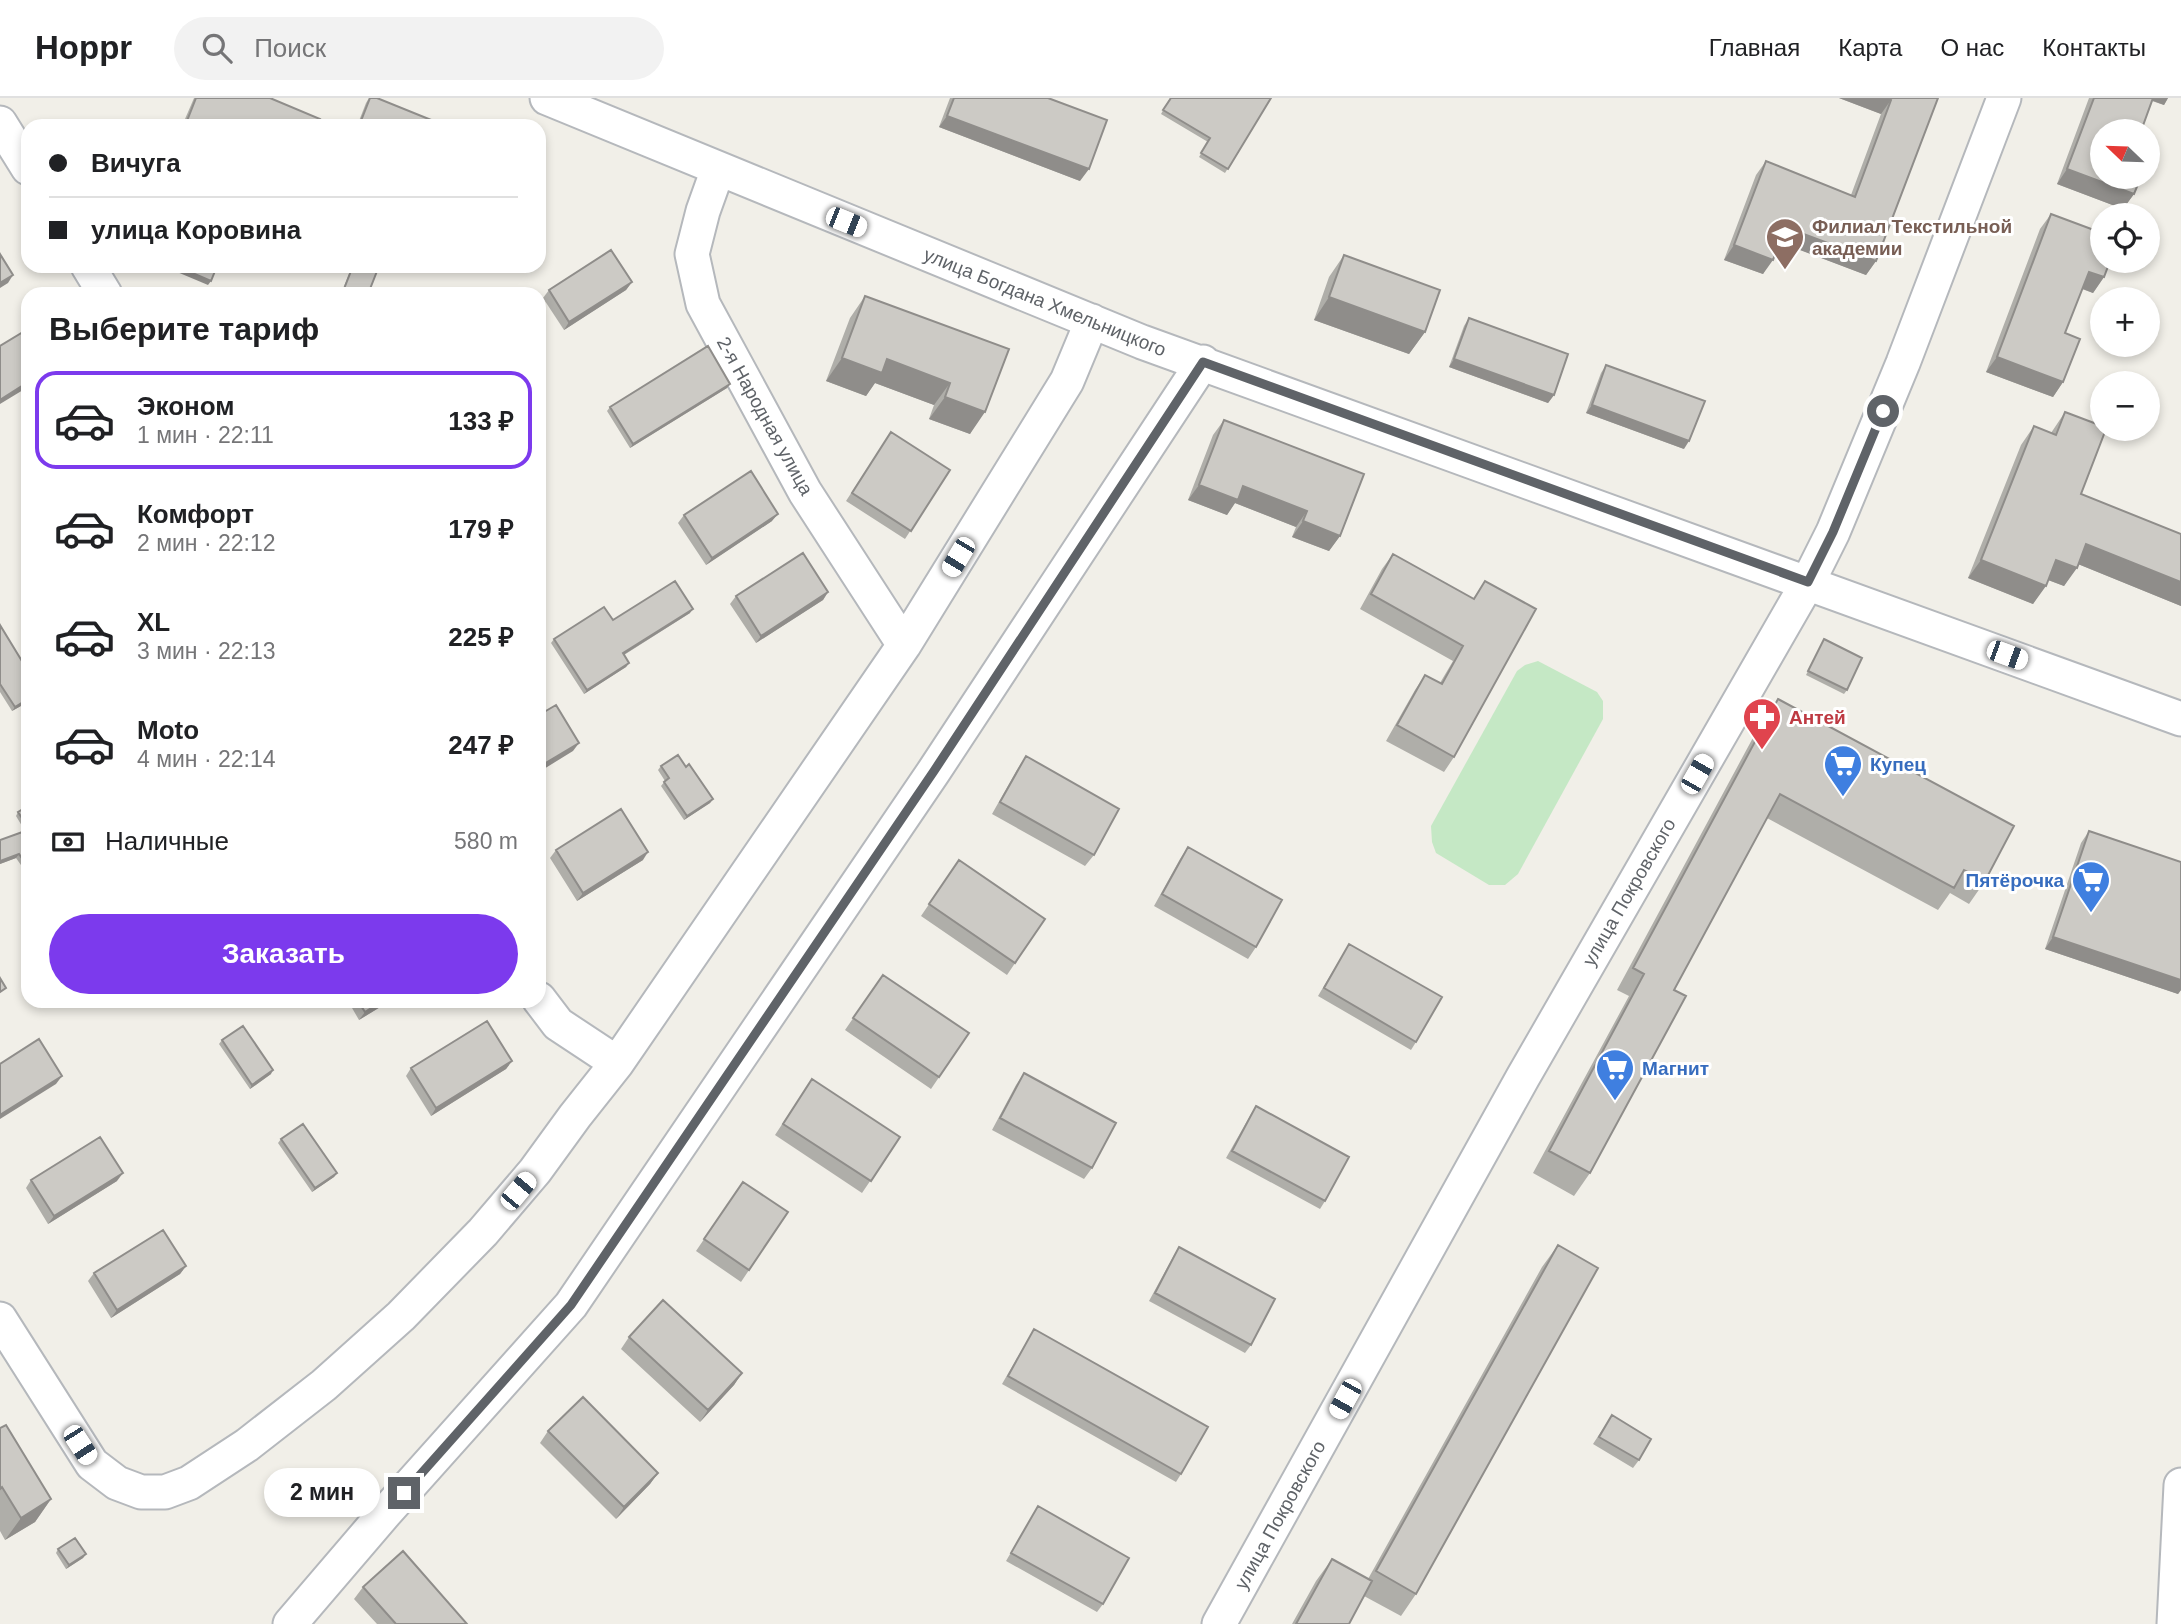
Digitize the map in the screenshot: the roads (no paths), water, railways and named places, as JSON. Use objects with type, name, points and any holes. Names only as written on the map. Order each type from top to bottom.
[{"type":"street","name":"улица Богдана Хмельницкого","points":[[547,98],[1142,342],[2181,719]]},
{"type":"street","name":"улица Покровского","points":[[1219,1624],[1523,1077],[1808,582],[1833,532],[1903,363],[2004,98]]},
{"type":"street","points":[[0,123],[21,157]]},
{"type":"street","name":"2-я Народная улица","points":[[718,169],[692,254],[703,304],[805,492],[904,645]]},
{"type":"street","points":[[0,1319],[92,1464],[117,1483],[141,1492],[165,1492],[189,1483],[247,1445],[324,1385],[401,1316],[483,1232],[535,1171],[617,1063],[904,645],[1067,381],[1092,321]]},
{"type":"street","points":[[290,1624],[571,1305],[934,771],[1203,362]]},
{"type":"street","points":[[546,1008],[558,1024],[617,1063]]},
{"type":"street","points":[[2174,1624],[2181,1485]]},
{"type":"place","name":"Филиал Текстильной академии","points":[[1785,271]]},
{"type":"place","name":"Антей","points":[[1762,751]]},
{"type":"place","name":"Купец","points":[[1843,798]]},
{"type":"place","name":"Пятёрочка","points":[[2091,914]]},
{"type":"place","name":"Магнит","points":[[1615,1102]]}]
